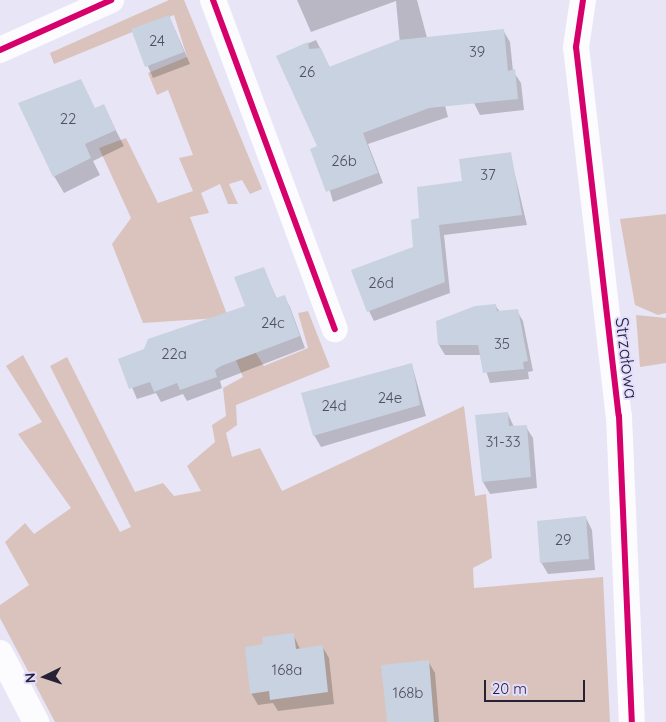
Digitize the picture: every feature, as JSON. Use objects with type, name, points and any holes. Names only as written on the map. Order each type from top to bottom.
[{"type":"street","points":[[0,50],[111,0]]},
{"type":"street","points":[[213,0],[335,328]]},
{"type":"street","name":"Strzałowa","points":[[583,0],[576,48],[619,416],[632,722]]},
{"type":"street","points":[[0,652],[36,722]]},
{"type":"shaded area","points":[[169,0],[184,0],[262,189],[250,194],[242,180],[229,184],[238,204],[228,204],[220,184],[201,193],[209,213],[190,217],[241,351],[254,350],[264,366],[308,348],[298,313],[308,311],[330,367],[236,405],[237,425],[226,433],[232,457],[260,448],[282,491],[464,406],[475,496],[486,494],[492,558],[473,568],[474,588],[603,577],[610,722],[55,722],[0,618],[0,605],[29,585],[5,542],[25,523],[34,534],[71,508],[18,434],[42,422],[6,366],[23,355],[120,532],[131,527],[50,366],[67,357],[135,492],[163,483],[174,496],[201,491],[187,466],[215,442],[212,425],[226,416],[223,388],[243,377],[218,318],[143,323],[112,244],[131,218],[99,148],[126,138],[158,203],[193,191],[179,158],[193,155],[168,90],[157,95],[148,73],[187,57],[174,15],[54,64],[50,53]]},
{"type":"shaded area","points":[[666,214],[666,313],[658,315],[635,305],[620,219]]},
{"type":"shaded area","points":[[636,315],[666,318],[666,363],[640,367]]},
{"type":"building","points":[[169,15],[184,52],[145,67],[131,29]]},
{"type":"building","points":[[504,29],[508,71],[515,69],[518,99],[429,108],[363,133],[378,173],[326,192],[310,149],[317,146],[276,56],[308,42],[309,49],[321,48],[329,67],[398,40]]},
{"type":"building","points":[[81,79],[95,108],[104,104],[116,130],[85,144],[91,158],[53,177],[18,103]]},
{"type":"building","points":[[511,152],[522,215],[439,225],[445,282],[367,312],[351,270],[413,247],[411,220],[419,218],[417,187],[462,181],[459,159]]},
{"type":"building","points":[[264,267],[276,298],[285,295],[300,336],[221,366],[215,370],[217,377],[180,390],[177,383],[154,392],[150,382],[129,389],[118,359],[144,349],[148,339],[245,306],[234,277]]},
{"type":"building","points":[[496,304],[497,311],[518,309],[528,361],[523,362],[524,369],[483,373],[478,345],[438,345],[436,321],[475,306]]},
{"type":"building","points":[[412,363],[420,405],[313,436],[301,393]]},
{"type":"building","points":[[508,412],[509,426],[527,425],[531,477],[482,482],[475,415]]},
{"type":"building","points":[[586,516],[589,559],[540,563],[537,521]]},
{"type":"building","points":[[294,633],[296,649],[323,645],[328,692],[270,700],[269,691],[250,694],[245,647],[263,644],[262,637]]},
{"type":"building","points":[[429,660],[434,722],[387,722],[381,665]]},
{"type":"cycle path","points":[[0,50],[111,0]]},
{"type":"cycle path","points":[[213,0],[335,329]]},
{"type":"cycle path","points":[[583,0],[576,47],[619,416],[632,722]]}]
